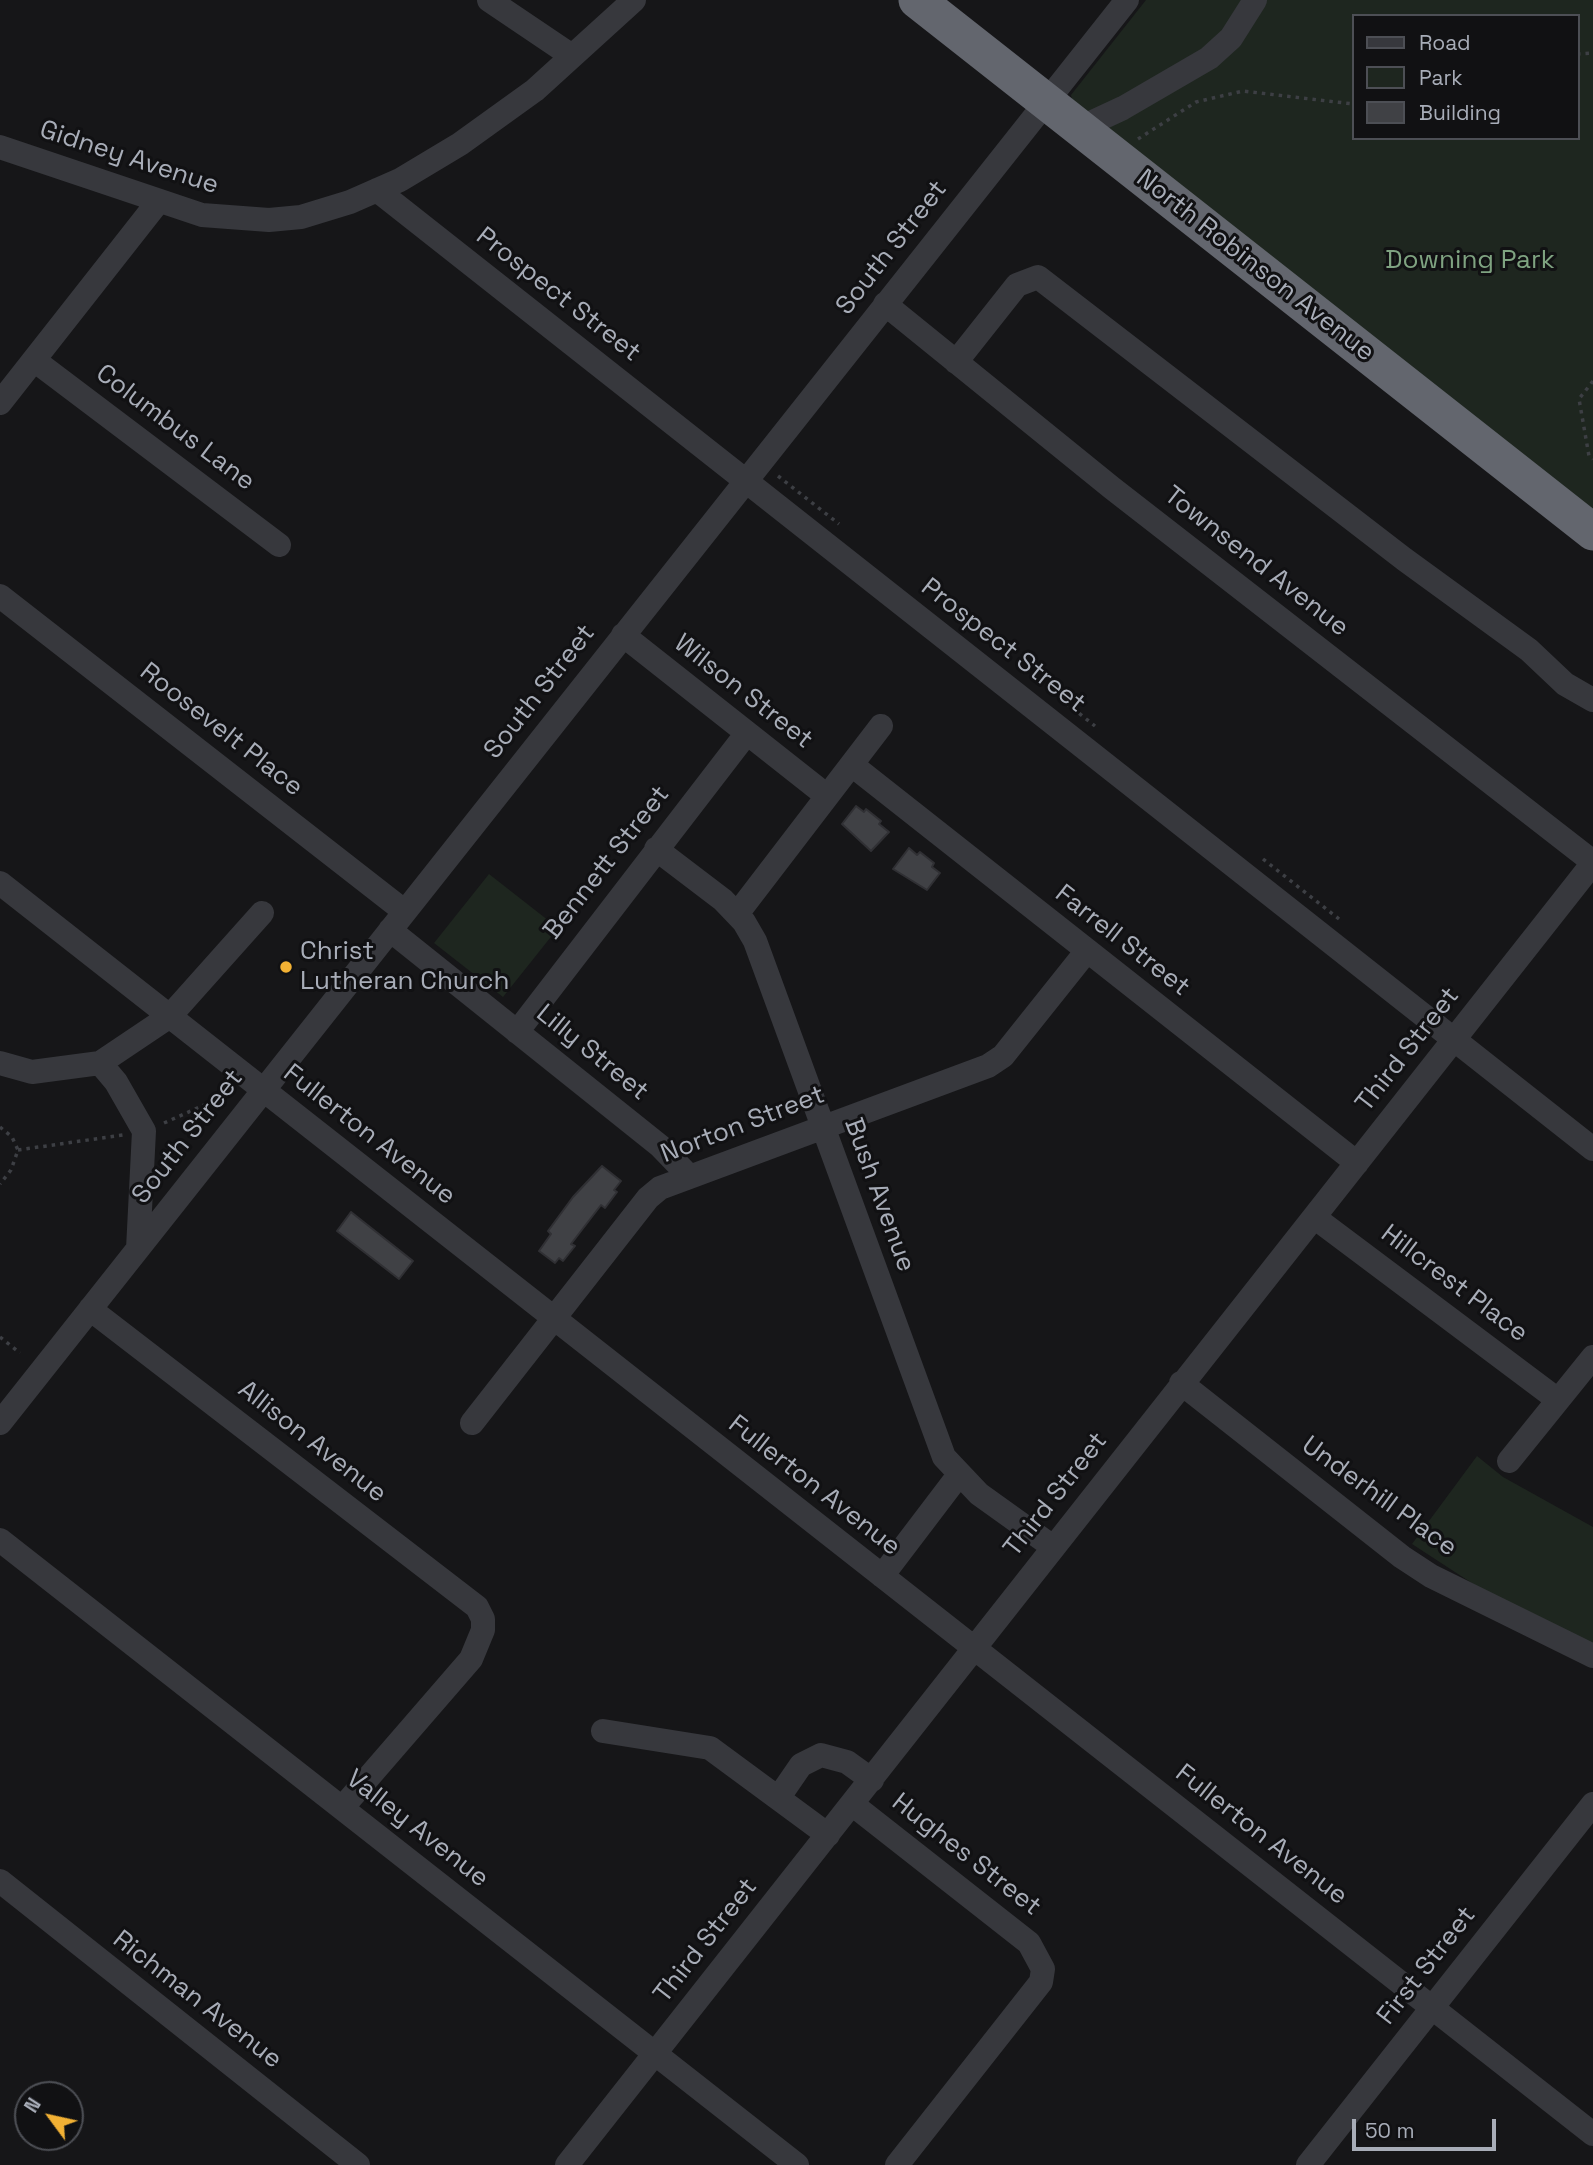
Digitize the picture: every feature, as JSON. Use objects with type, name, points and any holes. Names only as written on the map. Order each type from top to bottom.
[{"type":"highway","name":"North Robinson Avenue","points":[[917,0],[1593,532]]},
{"type":"street","points":[[489,0],[572,56]]},
{"type":"street","name":"Gidney Avenue","points":[[0,147],[202,215],[269,220],[301,217],[350,202],[377,190],[460,144],[534,90],[634,0]]},
{"type":"street","name":"South Street","points":[[0,1423],[1127,0]]},
{"type":"street","points":[[1080,128],[1123,108],[1209,58],[1231,38],[1255,0]]},
{"type":"street","name":"Prospect Street","points":[[377,190],[1593,1149]]},
{"type":"street","points":[[0,403],[158,202]]},
{"type":"street","points":[[956,362],[1017,285],[1038,277],[1404,559],[1529,650],[1565,684],[1593,700]]},
{"type":"street","name":"Townsend Avenue","points":[[885,304],[1112,488],[1593,862]]},
{"type":"street","name":"Columbus Lane","points":[[34,360],[279,545]]},
{"type":"street","name":"Roosevelt Place","points":[[0,597],[397,920]]},
{"type":"street","name":"Wilson Street","points":[[623,635],[827,796]]},
{"type":"street","points":[[737,914],[881,726]]},
{"type":"street","name":"Bennett Street","points":[[517,1032],[747,733]]},
{"type":"street","name":"Farrell Street","points":[[852,765],[1357,1163]]},
{"type":"street","name":"Bush Avenue","points":[[656,849],[737,914],[755,941],[944,1457],[958,1476],[1054,1547]]},
{"type":"street","name":"Third Street","points":[[568,2165],[1593,862]]},
{"type":"street","name":"Fullerton Avenue","points":[[0,883],[1593,2134]]},
{"type":"street","points":[[0,1063],[32,1072],[100,1063],[170,1016],[262,913]]},
{"type":"street","name":"Lilly Street","points":[[397,920],[517,1032],[660,1146],[688,1175]]},
{"type":"street","name":"Norton Street","points":[[472,1423],[555,1321],[648,1198],[660,1188],[688,1175],[988,1066],[1003,1056],[1086,952]]},
{"type":"street","points":[[100,1063],[116,1082],[145,1131],[138,1250]]},
{"type":"street","name":"Hillcrest Place","points":[[1314,1217],[1559,1400]]},
{"type":"street","name":"Allison Avenue","points":[[90,1309],[460,1591],[477,1607],[483,1619],[483,1630],[471,1660],[342,1808]]},
{"type":"street","points":[[1509,1461],[1593,1357]]},
{"type":"street","name":"Underhill Place","points":[[1181,1383],[1402,1557],[1431,1576],[1593,1656]]},
{"type":"street","points":[[882,1576],[958,1476]]},
{"type":"street","name":"Valley Avenue","points":[[0,1540],[797,2165]]},
{"type":"street","points":[[603,1731],[710,1748],[828,1835]]},
{"type":"street","points":[[779,1797],[802,1765],[821,1755],[846,1762],[872,1780]]},
{"type":"street","name":"Hughes Street","points":[[852,1804],[1030,1943],[1043,1969],[1041,1982],[897,2165]]},
{"type":"street","name":"First Street","points":[[1308,2165],[1593,1804]]},
{"type":"street","name":"Richman Avenue","points":[[0,1881],[358,2165]]},
{"type":"path","points":[[1116,156],[1157,124],[1196,102],[1243,91],[1352,104]]},
{"type":"path","points":[[1593,381],[1579,399],[1589,456],[1593,459]]},
{"type":"path","points":[[0,1127],[12,1137],[18,1150],[11,1170],[0,1184]]},
{"type":"path","points":[[0,1337],[20,1353]]},
{"type":"green space","name":"Downing Park","points":[[1146,0],[1593,0],[1593,515],[1073,105],[1071,95]]},
{"type":"green space","points":[[489,874],[558,928],[503,997],[434,943]]},
{"type":"green space","points":[[1477,1456],[1503,1477],[1593,1527],[1593,1652],[1527,1619],[1412,1544]]},
{"type":"building","points":[[856,806],[864,812],[866,809],[881,821],[879,824],[889,832],[871,851],[842,824]]},
{"type":"building","points":[[909,848],[917,855],[920,852],[934,863],[932,867],[940,873],[927,890],[893,869]]},
{"type":"building","points":[[602,1166],[621,1181],[614,1190],[617,1192],[605,1208],[601,1205],[571,1244],[575,1246],[563,1261],[559,1258],[555,1263],[539,1251],[551,1234],[548,1231],[573,1197]]},
{"type":"building","points":[[351,1212],[413,1261],[399,1279],[337,1231]]},
{"type":"place","name":"Christ Lutheran Church","points":[[286,967]]}]
